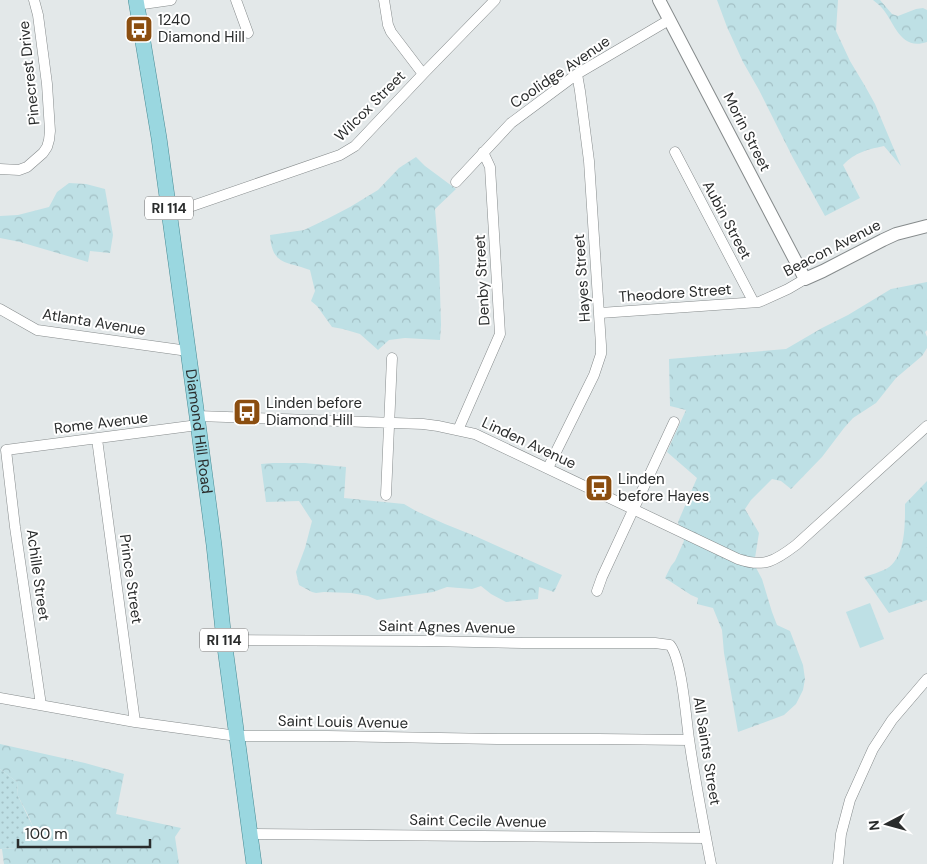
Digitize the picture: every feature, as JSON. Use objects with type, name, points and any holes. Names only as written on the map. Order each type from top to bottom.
[{"type":"main road","name":"Diamond Hill Road","points":[[136,3],[170,214],[254,864]]},
{"type":"street","name":"Pinecrest Drive","points":[[0,170],[19,170],[27,167],[43,153],[49,140],[47,84],[38,15],[34,0]]},
{"type":"street","points":[[136,3],[171,0]]},
{"type":"street","points":[[236,0],[248,33]]},
{"type":"street","name":"Wilcox Street","points":[[170,214],[340,155],[355,146],[423,74],[391,32],[384,0]]},
{"type":"street","points":[[423,74],[494,0]]},
{"type":"street","name":"Morin Street","points":[[659,0],[805,279]]},
{"type":"street","name":"Coolidge Avenue","points":[[456,182],[511,122],[577,74],[669,20]]},
{"type":"street","name":"Hayes Street","points":[[548,468],[594,374],[601,354],[600,313],[589,161],[577,74]]},
{"type":"street","name":"Denby Street","points":[[458,430],[500,334],[490,167],[483,152]]},
{"type":"street","name":"Aubin Street","points":[[675,152],[753,302]]},
{"type":"street","name":"Beacon Avenue","points":[[753,302],[758,302],[788,289],[896,234],[927,226]]},
{"type":"street","name":"Theodore Street","points":[[600,313],[753,302]]},
{"type":"street","name":"Atlanta Avenue","points":[[0,309],[37,330],[188,351]]},
{"type":"street","points":[[386,495],[392,358]]},
{"type":"street","name":"Linden Avenue","points":[[198,421],[390,423],[430,425],[475,434],[738,559],[755,564],[771,562],[796,545],[927,426]]},
{"type":"street","name":"Rome Avenue","points":[[6,450],[97,439],[198,421]]},
{"type":"street","points":[[598,591],[602,577],[674,422]]},
{"type":"street","name":"Prince Street","points":[[97,439],[135,722]]},
{"type":"street","name":"Achille Street","points":[[6,450],[41,705]]},
{"type":"street","name":"Saint Agnes Avenue","points":[[224,640],[655,643],[670,645]]},
{"type":"street","name":"All Saints Street","points":[[670,645],[674,650],[680,676],[689,740],[711,864]]},
{"type":"street","points":[[838,864],[841,834],[850,800],[873,749],[892,720],[927,679]]},
{"type":"street","name":"Saint Louis Avenue","points":[[0,698],[135,722],[237,736],[689,740]]},
{"type":"street","name":"Saint Cecile Avenue","points":[[250,834],[706,838]]},
{"type":"green space","points":[[717,0],[838,0],[836,31],[850,61],[875,104],[901,166],[884,146],[867,150],[852,157],[843,165],[860,198],[825,216],[743,62]]},
{"type":"green space","points":[[873,0],[880,0],[892,14],[898,16],[916,9],[923,8],[927,10],[927,42],[910,43],[904,39],[887,14]]},
{"type":"green space","points":[[416,157],[456,189],[435,209],[439,258],[440,340],[405,338],[389,340],[378,350],[360,334],[332,327],[317,306],[311,301],[315,291],[310,270],[282,261],[277,257],[271,245],[270,235],[304,230],[350,207],[378,190],[399,168]]},
{"type":"green space","points":[[69,183],[86,184],[105,189],[113,235],[110,253],[90,251],[88,262],[0,238],[0,216],[18,215],[49,207],[57,192]]},
{"type":"green space","points":[[927,282],[927,330],[925,332],[927,348],[922,356],[896,378],[876,403],[853,418],[822,457],[791,489],[781,481],[772,479],[751,500],[745,509],[759,533],[754,564],[762,579],[777,625],[790,631],[803,665],[805,679],[803,690],[796,704],[784,715],[738,732],[724,653],[722,630],[713,608],[697,604],[698,598],[665,578],[684,541],[678,522],[697,478],[667,452],[686,410],[670,406],[669,359],[786,349],[891,289]]},
{"type":"green space","points":[[305,463],[346,467],[344,498],[404,504],[562,575],[554,592],[539,587],[538,599],[506,602],[481,586],[472,589],[447,587],[433,592],[377,600],[368,596],[351,593],[312,592],[299,585],[296,572],[312,521],[299,501],[266,502],[261,464]]},
{"type":"green space","points":[[927,481],[927,600],[889,613],[864,577],[886,569],[893,564],[901,549],[903,540],[905,504]]},
{"type":"green space","points":[[870,603],[884,639],[860,648],[846,612]]},
{"type":"green space","points":[[0,744],[85,763],[124,774],[116,814],[181,828],[175,837],[179,864],[4,864],[2,849],[18,848],[29,844],[32,841],[33,827],[18,796],[17,782],[0,769]]},
{"type":"green space","points":[[0,769],[17,782],[18,796],[33,827],[32,842],[25,846],[0,849]]},
{"type":"place","name":"1240 Diamond Hill","points":[[139,29]]},
{"type":"place","name":"Linden before Diamond Hill","points":[[247,412]]},
{"type":"place","name":"Linden before Hayes","points":[[599,488]]}]
